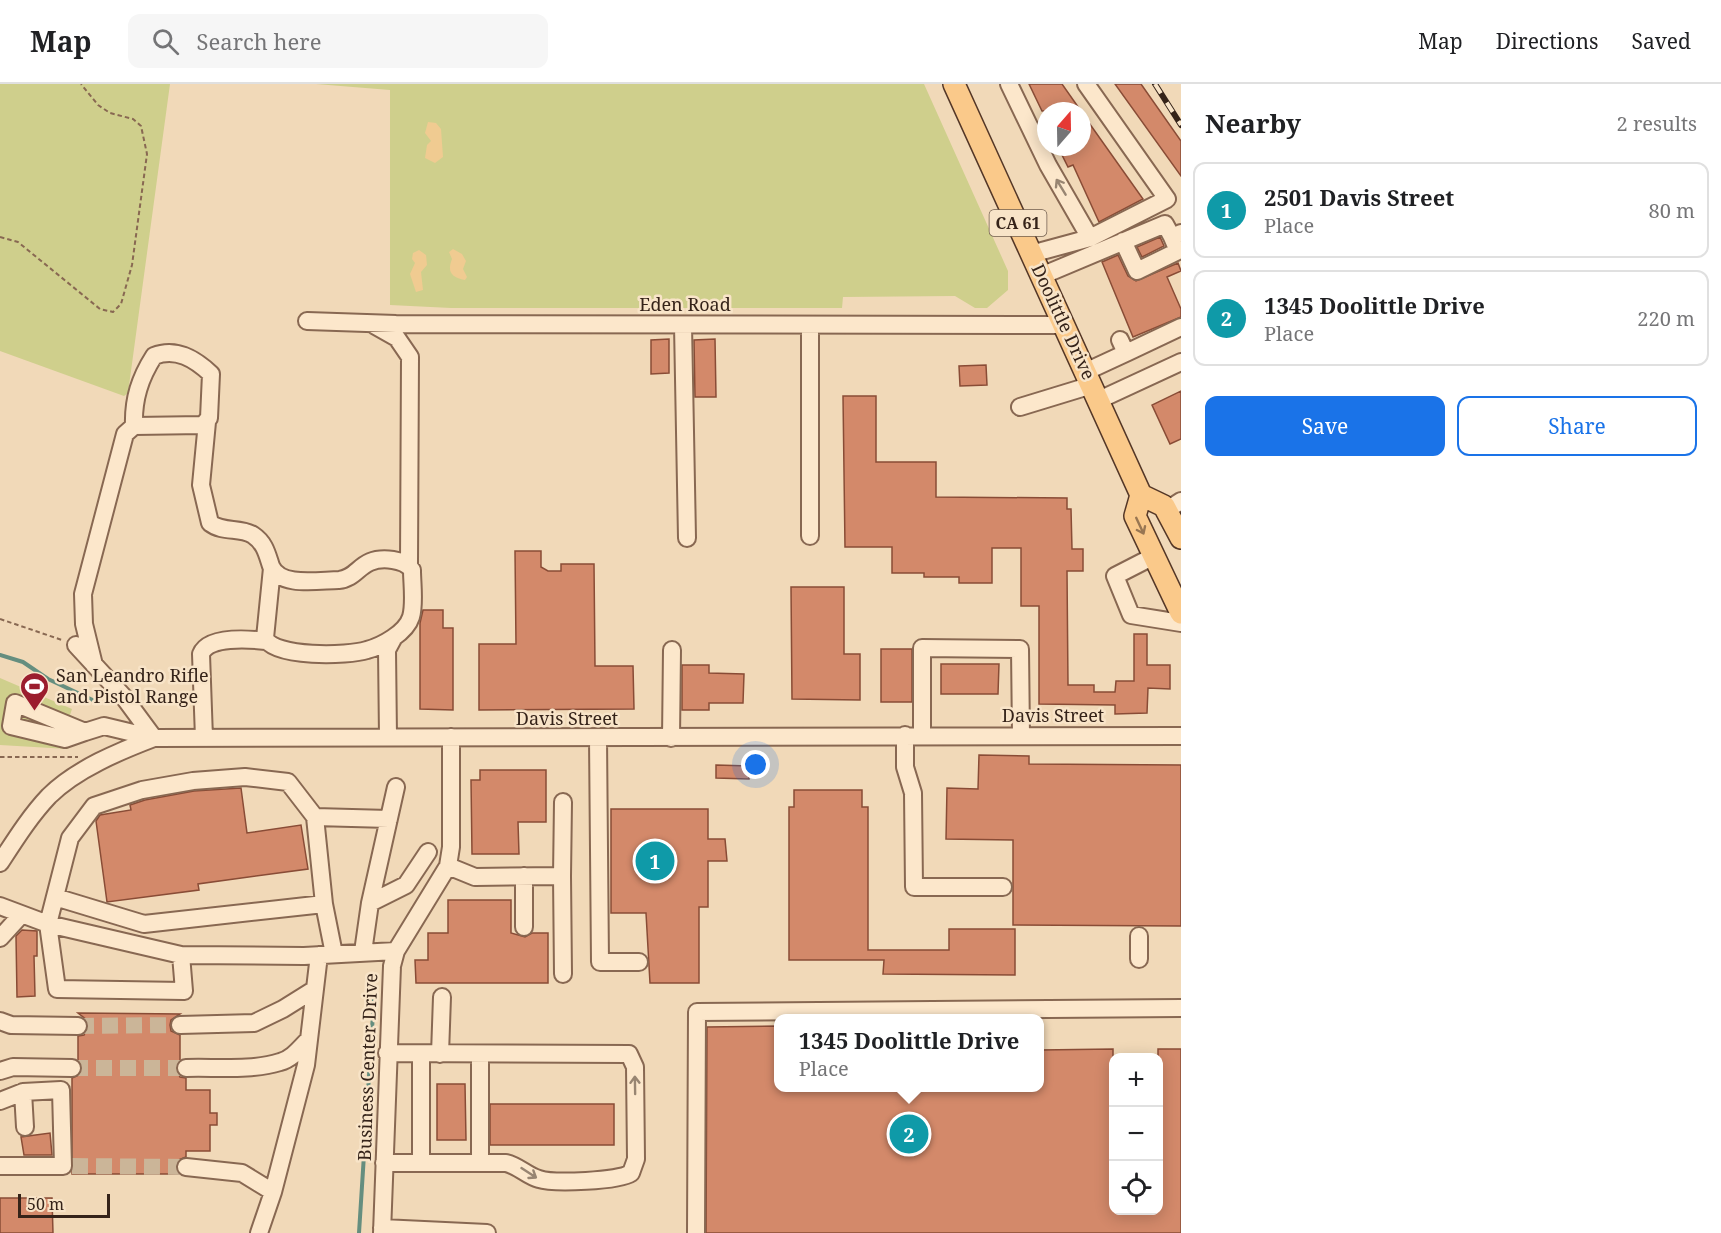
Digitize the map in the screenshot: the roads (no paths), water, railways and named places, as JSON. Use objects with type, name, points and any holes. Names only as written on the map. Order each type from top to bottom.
[{"type":"main road","name":"Doolittle Drive","points":[[954,84],[1141,495],[1135,516],[1181,613]]},
{"type":"main road","points":[[1141,495],[1174,505],[1181,538]]},
{"type":"street","points":[[1009,84],[1048,165],[1090,238]]},
{"type":"street","points":[[1031,254],[1090,238],[1167,199],[1086,84]]},
{"type":"street","points":[[1041,276],[1124,241],[1165,224],[1176,235],[1178,251],[1137,271],[1124,241]]},
{"type":"street","name":"Eden Road","points":[[307,321],[683,325],[1064,325]]},
{"type":"street","points":[[370,323],[397,338],[410,357],[411,617],[394,637],[387,650],[388,737]]},
{"type":"street","points":[[683,325],[687,538]]},
{"type":"street","points":[[810,325],[810,536]]},
{"type":"street","points":[[1092,386],[1123,347],[1181,327]]},
{"type":"street","points":[[134,426],[137,391],[142,375],[154,356],[161,353],[187,356],[211,374],[201,485],[210,523],[220,529],[244,530],[259,539],[267,551],[272,568],[266,641]]},
{"type":"street","points":[[1020,406],[1181,362]]},
{"type":"street","points":[[94,666],[84,624],[83,594],[125,434],[134,426],[203,425],[207,422]]},
{"type":"street","points":[[1154,556],[1115,576],[1131,615],[1181,623]]},
{"type":"street","points":[[272,568],[286,579],[346,580],[372,561],[400,561],[409,564]]},
{"type":"street","points":[[204,738],[201,654],[204,648],[212,642],[266,641],[276,649],[295,653],[367,651],[394,637]]},
{"type":"street","points":[[76,645],[123,696],[154,738]]},
{"type":"street","points":[[922,735],[922,648],[1020,649],[1021,736]]},
{"type":"street","points":[[671,738],[672,650]]},
{"type":"street","points":[[85,732],[104,726],[154,738]]},
{"type":"street","points":[[905,735],[905,767],[913,793],[914,888],[1003,887]]},
{"type":"street","name":"Davis Street","points":[[154,738],[1181,736]]},
{"type":"street","name":"Business Center Drive","points":[[382,1230],[390,981],[396,951],[448,866],[451,847],[451,737]]},
{"type":"street","points":[[0,863],[26,824],[51,794],[106,756],[154,738]]},
{"type":"street","points":[[598,738],[600,962],[639,962]]},
{"type":"street","points":[[181,955],[184,991],[57,990],[48,924],[70,838],[94,806],[142,790],[192,781],[244,777],[288,782],[315,817],[327,955],[315,989],[306,1065],[273,1192],[259,1233]]},
{"type":"street","points":[[363,952],[370,903],[396,787]]},
{"type":"street","points":[[563,801],[563,974]]},
{"type":"street","points":[[315,817],[388,819]]},
{"type":"street","points":[[370,903],[406,885],[428,852]]},
{"type":"street","points":[[448,866],[475,877],[562,876]]},
{"type":"street","points":[[524,876],[524,927]]},
{"type":"street","points":[[56,897],[144,924],[324,904]]},
{"type":"street","points":[[0,906],[48,924],[181,955],[327,955],[396,951]]},
{"type":"street","points":[[0,938],[21,915]]},
{"type":"street","points":[[1139,936],[1139,959]]},
{"type":"street","points":[[180,1025],[254,1023],[284,1009],[315,989]]},
{"type":"street","points":[[440,1054],[442,997]]},
{"type":"street","points":[[696,1233],[696,1012],[1181,1008]]},
{"type":"street","points":[[0,1021],[12,1025],[78,1026]]},
{"type":"street","points":[[186,1068],[250,1066],[281,1062],[309,1040]]},
{"type":"street","points":[[384,1163],[517,1165],[543,1180],[615,1180],[631,1173],[636,1159],[635,1067],[628,1054],[387,1053]]},
{"type":"street","points":[[421,1054],[421,1163]]},
{"type":"street","points":[[475,1054],[476,1163]]},
{"type":"street","points":[[0,1071],[14,1067],[72,1068]]},
{"type":"street","points":[[0,1101],[23,1092],[61,1090],[68,1166],[0,1166]]},
{"type":"street","points":[[23,1092],[25,1127]]},
{"type":"street","points":[[186,1167],[242,1173],[273,1192]]},
{"type":"street","points":[[382,1230],[478,1232]]},
{"type":"waterway","points":[[0,655],[23,662],[48,679],[99,703]]},
{"type":"waterway","points":[[359,1233],[374,998]]},
{"type":"tunnel","points":[[78,1026],[180,1025]]},
{"type":"tunnel","points":[[72,1068],[186,1068]]},
{"type":"tunnel","points":[[72,1166],[186,1167]]},
{"type":"railway","points":[[1155,84],[1181,125]]},
{"type":"place","name":"San Leandro Rifle and Pistol Range","points":[[35,712]]},
{"type":"place","name":"2501 Davis Street","points":[[655,861]]},
{"type":"place","name":"1345 Doolittle Drive","points":[[909,1134]]}]
